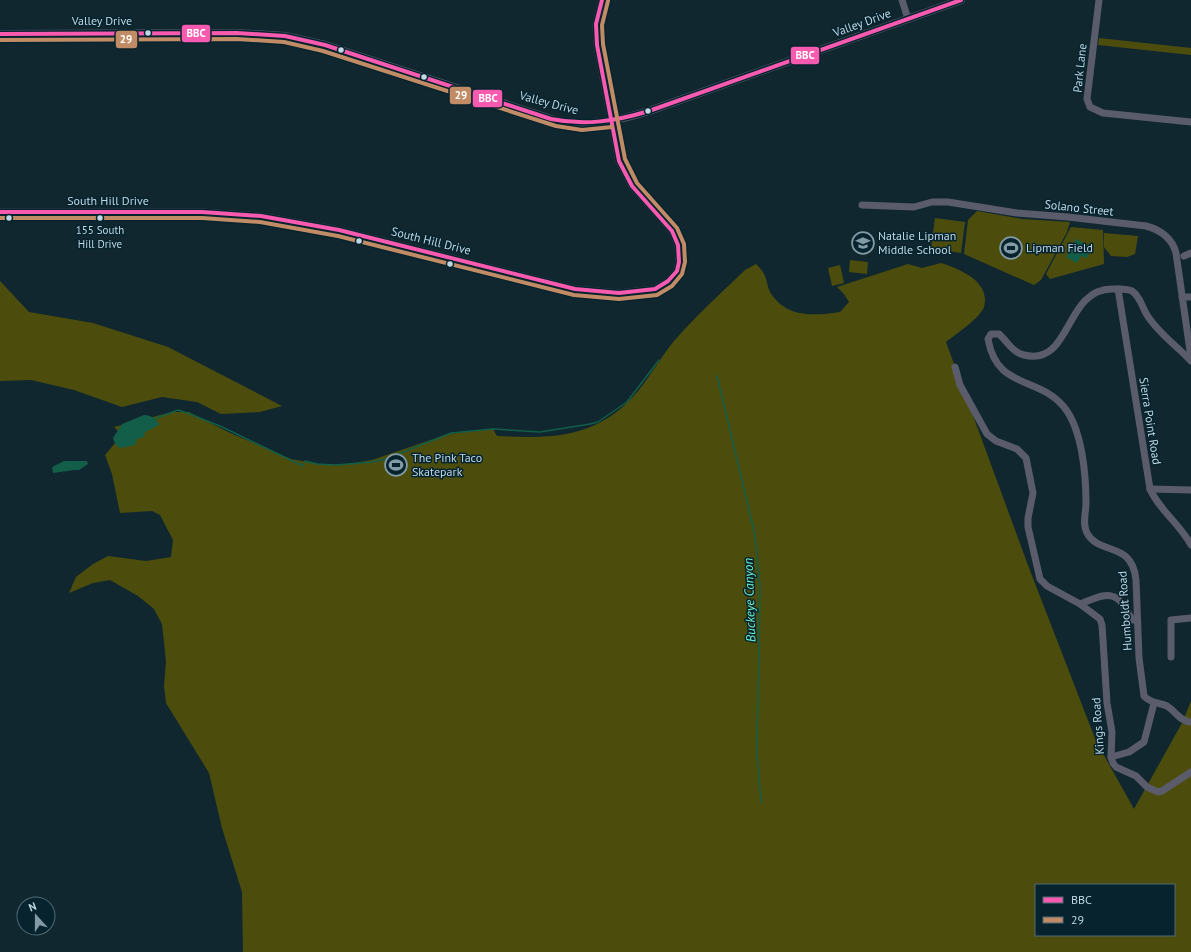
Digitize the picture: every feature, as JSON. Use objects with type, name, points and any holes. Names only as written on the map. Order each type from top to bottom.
[{"type":"main road","name":"Valley Drive","points":[[0,34],[243,33],[285,36],[320,44],[558,120],[582,124],[611,121],[649,111],[962,0]]},
{"type":"street","name":"South Hill Drive","points":[[0,212],[197,212],[261,216],[339,230],[575,289],[604,293],[647,291],[662,286],[677,270],[679,262],[677,241],[672,232],[635,190],[624,174],[618,156],[596,31],[598,13],[602,0]]},
{"type":"street","points":[[902,0],[908,19]]},
{"type":"street","name":"Park Lane","points":[[1099,0],[1087,99],[1090,107],[1103,113],[1191,122]]},
{"type":"street","name":"Solano Street","points":[[862,205],[914,207],[932,202],[948,202],[1017,213],[1068,217],[1153,228],[1162,233],[1174,247],[1191,360]]},
{"type":"street","points":[[1184,256],[1191,253]]},
{"type":"street","name":"Sierra Point Road","points":[[1118,289],[1150,489],[1158,504],[1182,530],[1191,545]]},
{"type":"street","name":"Humboldt Road","points":[[1191,360],[1151,321],[1134,292],[1126,289],[1100,290],[1085,300],[1076,310],[1058,344],[1046,353],[1035,355],[1022,354],[1010,346],[999,334],[991,334],[988,340],[997,361],[1005,373],[1014,379],[1035,386],[1051,395],[1065,408],[1071,417],[1077,431],[1082,460],[1086,495],[1085,529],[1094,540],[1123,554],[1133,565],[1136,580],[1137,620],[1142,687],[1145,698],[1154,703],[1167,707],[1184,720],[1191,722]]},
{"type":"street","points":[[1182,297],[1191,297]]},
{"type":"street","points":[[1177,346],[1182,346],[1187,340]]},
{"type":"street","name":"Kings Road","points":[[955,366],[963,391],[987,434],[996,441],[1017,448],[1026,458],[1033,493],[1028,518],[1028,527],[1040,579],[1047,586],[1080,604],[1100,619],[1102,625],[1108,703],[1112,732],[1111,757],[1116,767],[1130,772],[1147,787],[1158,792],[1162,791],[1191,772]]},
{"type":"street","points":[[1150,489],[1191,490]]},
{"type":"street","points":[[1080,604],[1103,595],[1112,596],[1120,601],[1133,620],[1137,620]]},
{"type":"street","points":[[1171,657],[1171,620],[1191,618]]},
{"type":"street","points":[[1111,757],[1129,752],[1144,742],[1154,703]]},
{"type":"shaded area","points":[[1099,38],[1191,48],[1191,55],[1098,45]]},
{"type":"shaded area","name":"Lipman Field","points":[[977,211],[1022,219],[1070,222],[1067,232],[1041,280],[1034,285],[964,254],[968,220]]},
{"type":"shaded area","points":[[935,218],[965,222],[961,253],[931,248]]},
{"type":"shaded area","points":[[1071,227],[1103,230],[1104,264],[1050,279],[1046,274]]},
{"type":"shaded area","points":[[1104,233],[1138,236],[1135,254],[1127,257],[1111,256],[1104,247]]},
{"type":"shaded area","points":[[1076,239],[1092,248],[1087,258],[1081,256],[1077,263],[1066,257]]},
{"type":"shaded area","points":[[850,260],[868,262],[867,274],[849,272]]},
{"type":"shaded area","points":[[941,263],[972,278],[983,290],[985,298],[982,311],[967,326],[946,342],[1029,568],[1096,741],[1134,809],[1182,723],[1191,701],[1191,952],[243,952],[242,892],[222,828],[209,773],[166,703],[164,686],[166,661],[162,624],[154,609],[138,596],[110,580],[93,583],[69,593],[76,577],[93,564],[108,556],[146,561],[171,557],[173,540],[160,515],[152,511],[120,513],[112,474],[105,455],[122,435],[114,427],[172,412],[189,412],[230,433],[291,459],[319,464],[341,465],[372,460],[448,434],[493,429],[497,436],[538,437],[574,432],[591,427],[608,418],[623,407],[638,391],[669,347],[682,332],[745,270],[756,264],[766,278],[770,292],[784,307],[801,313],[820,314],[840,312],[849,302],[837,287],[908,264],[922,268]]},
{"type":"shaded area","points":[[840,265],[844,283],[832,286],[828,268]]},
{"type":"shaded area","points":[[0,281],[29,312],[93,323],[168,347],[282,406],[260,412],[221,414],[197,402],[162,397],[122,407],[74,390],[31,380],[0,381]]},
{"type":"shaded area","points":[[144,415],[153,418],[159,425],[145,432],[144,437],[137,439],[135,445],[120,448],[115,444],[113,438],[122,424]]},
{"type":"shaded area","points":[[64,461],[87,461],[88,464],[79,470],[53,473],[52,467]]},
{"type":"waterway","points":[[154,419],[178,410],[220,426],[303,466],[305,461],[317,464],[336,465],[372,462],[386,459],[451,433],[493,429],[540,432],[598,422],[627,402],[659,360]]},
{"type":"waterway","name":"Buckeye Canyon","points":[[717,376],[755,535],[760,587],[757,753],[761,803]]},
{"type":"transit line","name":"BBC","points":[[0,212],[202,212],[261,216],[339,230],[575,289],[619,293],[655,289],[668,281],[677,271],[679,262],[678,245],[672,231],[632,186],[619,161],[597,45],[596,24],[602,0]]},
{"type":"transit line","name":"BBC","points":[[0,34],[237,33],[285,36],[325,45],[551,119],[588,122],[612,120],[649,111],[961,0]]},
{"type":"transit line","name":"29","points":[[0,218],[202,218],[260,222],[338,236],[574,295],[619,299],[657,295],[672,286],[682,274],[685,262],[684,244],[677,228],[637,183],[625,159],[603,44],[602,25],[608,1]]},
{"type":"transit line","name":"29","points":[[0,40],[237,39],[284,42],[323,51],[556,126],[582,130],[612,127]]},
{"type":"place","name":"155 South Hill Drive","points":[[100,218]]},
{"type":"place","name":"Natalie Lipman Middle School","points":[[863,243]]},
{"type":"place","name":"Lipman Field","points":[[1011,248]]},
{"type":"place","name":"The Pink Taco Skatepark","points":[[396,465]]}]
